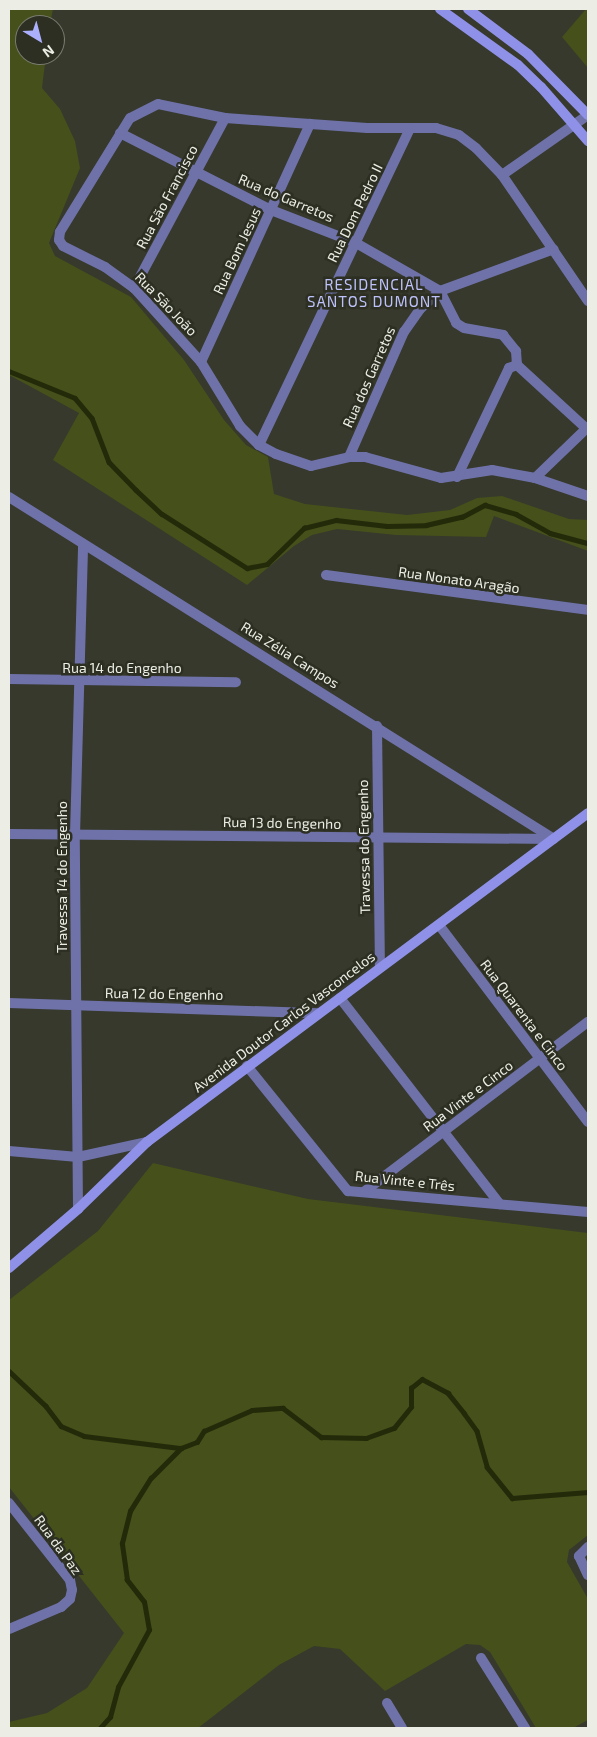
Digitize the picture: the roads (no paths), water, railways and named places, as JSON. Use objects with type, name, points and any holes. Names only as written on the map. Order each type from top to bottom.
[{"type":"main road","points":[[440,9],[518,65],[575,124],[588,141]]},
{"type":"main road","points":[[468,9],[528,54],[588,115]]},
{"type":"main road","name":"Avenida Doutor Carlos Vasconcelos","points":[[9,1268],[78,1209],[148,1142],[247,1066],[588,813]]},
{"type":"street","name":"Rua São João","points":[[588,301],[502,175],[476,148],[459,135],[436,128],[410,129],[225,118],[158,104],[130,118],[60,232],[59,240],[63,246],[104,267],[134,288],[201,362],[240,426],[259,444],[311,466],[349,457],[366,457],[441,478],[492,470],[535,478],[588,496]]},
{"type":"street","points":[[502,175],[588,115]]},
{"type":"street","name":"Rua São Francisco","points":[[134,288],[225,118]]},
{"type":"street","name":"Rua Bom Jesus","points":[[201,362],[310,124]]},
{"type":"street","name":"Rua Dom Pedro II","points":[[259,444],[410,129]]},
{"type":"street","name":"Rua do Garretos","points":[[120,133],[270,210],[356,242],[440,291]]},
{"type":"street","name":"Rua dos Garretos","points":[[349,457],[404,332],[420,309],[440,291],[554,250]]},
{"type":"street","points":[[440,291],[456,323],[464,328],[503,335],[516,352],[517,365],[588,428],[535,478]]},
{"type":"street","points":[[457,476],[509,368],[517,365]]},
{"type":"street","name":"Rua Zélia Campos","points":[[9,497],[377,726],[554,839]]},
{"type":"street","name":"Travessa 14 do Engenho","points":[[78,1209],[75,835],[83,544]]},
{"type":"street","name":"Rua Nonato Aragão","points":[[326,575],[588,610]]},
{"type":"street","name":"Rua 14 do Engenho","points":[[9,679],[79,682],[236,682]]},
{"type":"street","name":"Travessa do Engenho","points":[[377,726],[380,967]]},
{"type":"street","name":"Rua 13 do Engenho","points":[[9,834],[554,839]]},
{"type":"street","name":"Rua Quarenta e Cinco","points":[[439,925],[588,1122]]},
{"type":"street","points":[[340,998],[500,1204]]},
{"type":"street","name":"Rua 12 do Engenho","points":[[9,1003],[318,1013]]},
{"type":"street","name":"Rua Vinte e Cinco","points":[[365,1191],[588,1022]]},
{"type":"street","name":"Rua Vinte e Três","points":[[247,1066],[348,1191],[588,1212]]},
{"type":"street","points":[[9,1151],[78,1157],[148,1142]]},
{"type":"street","name":"Rua da Paz","points":[[9,1503],[70,1580],[72,1590],[70,1599],[62,1607],[9,1628]]},
{"type":"street","points":[[588,1547],[579,1556],[580,1562],[588,1575]]},
{"type":"street","points":[[481,1658],[525,1728]]},
{"type":"street","points":[[387,1703],[402,1728]]},
{"type":"waterway","points":[[9,371],[75,398],[92,418],[109,462],[136,490],[162,514],[247,568],[267,564],[304,528],[336,520],[387,526],[426,525],[462,517],[485,505],[516,514],[550,533],[588,543]]},
{"type":"waterway","points":[[9,1371],[46,1406],[61,1426],[84,1436],[181,1448],[197,1442],[204,1431],[252,1410],[283,1408],[321,1437],[366,1438],[394,1428],[411,1407],[411,1388],[422,1379],[448,1393],[464,1413],[477,1431],[487,1467],[512,1498],[588,1492]]},
{"type":"waterway","points":[[100,1728],[110,1717],[118,1687],[149,1630],[144,1602],[127,1580],[122,1543],[130,1511],[151,1478],[181,1448]]},
{"type":"district","name":"RESIDENCIAL SANTOS DUMONT","points":[[374,292]]}]
